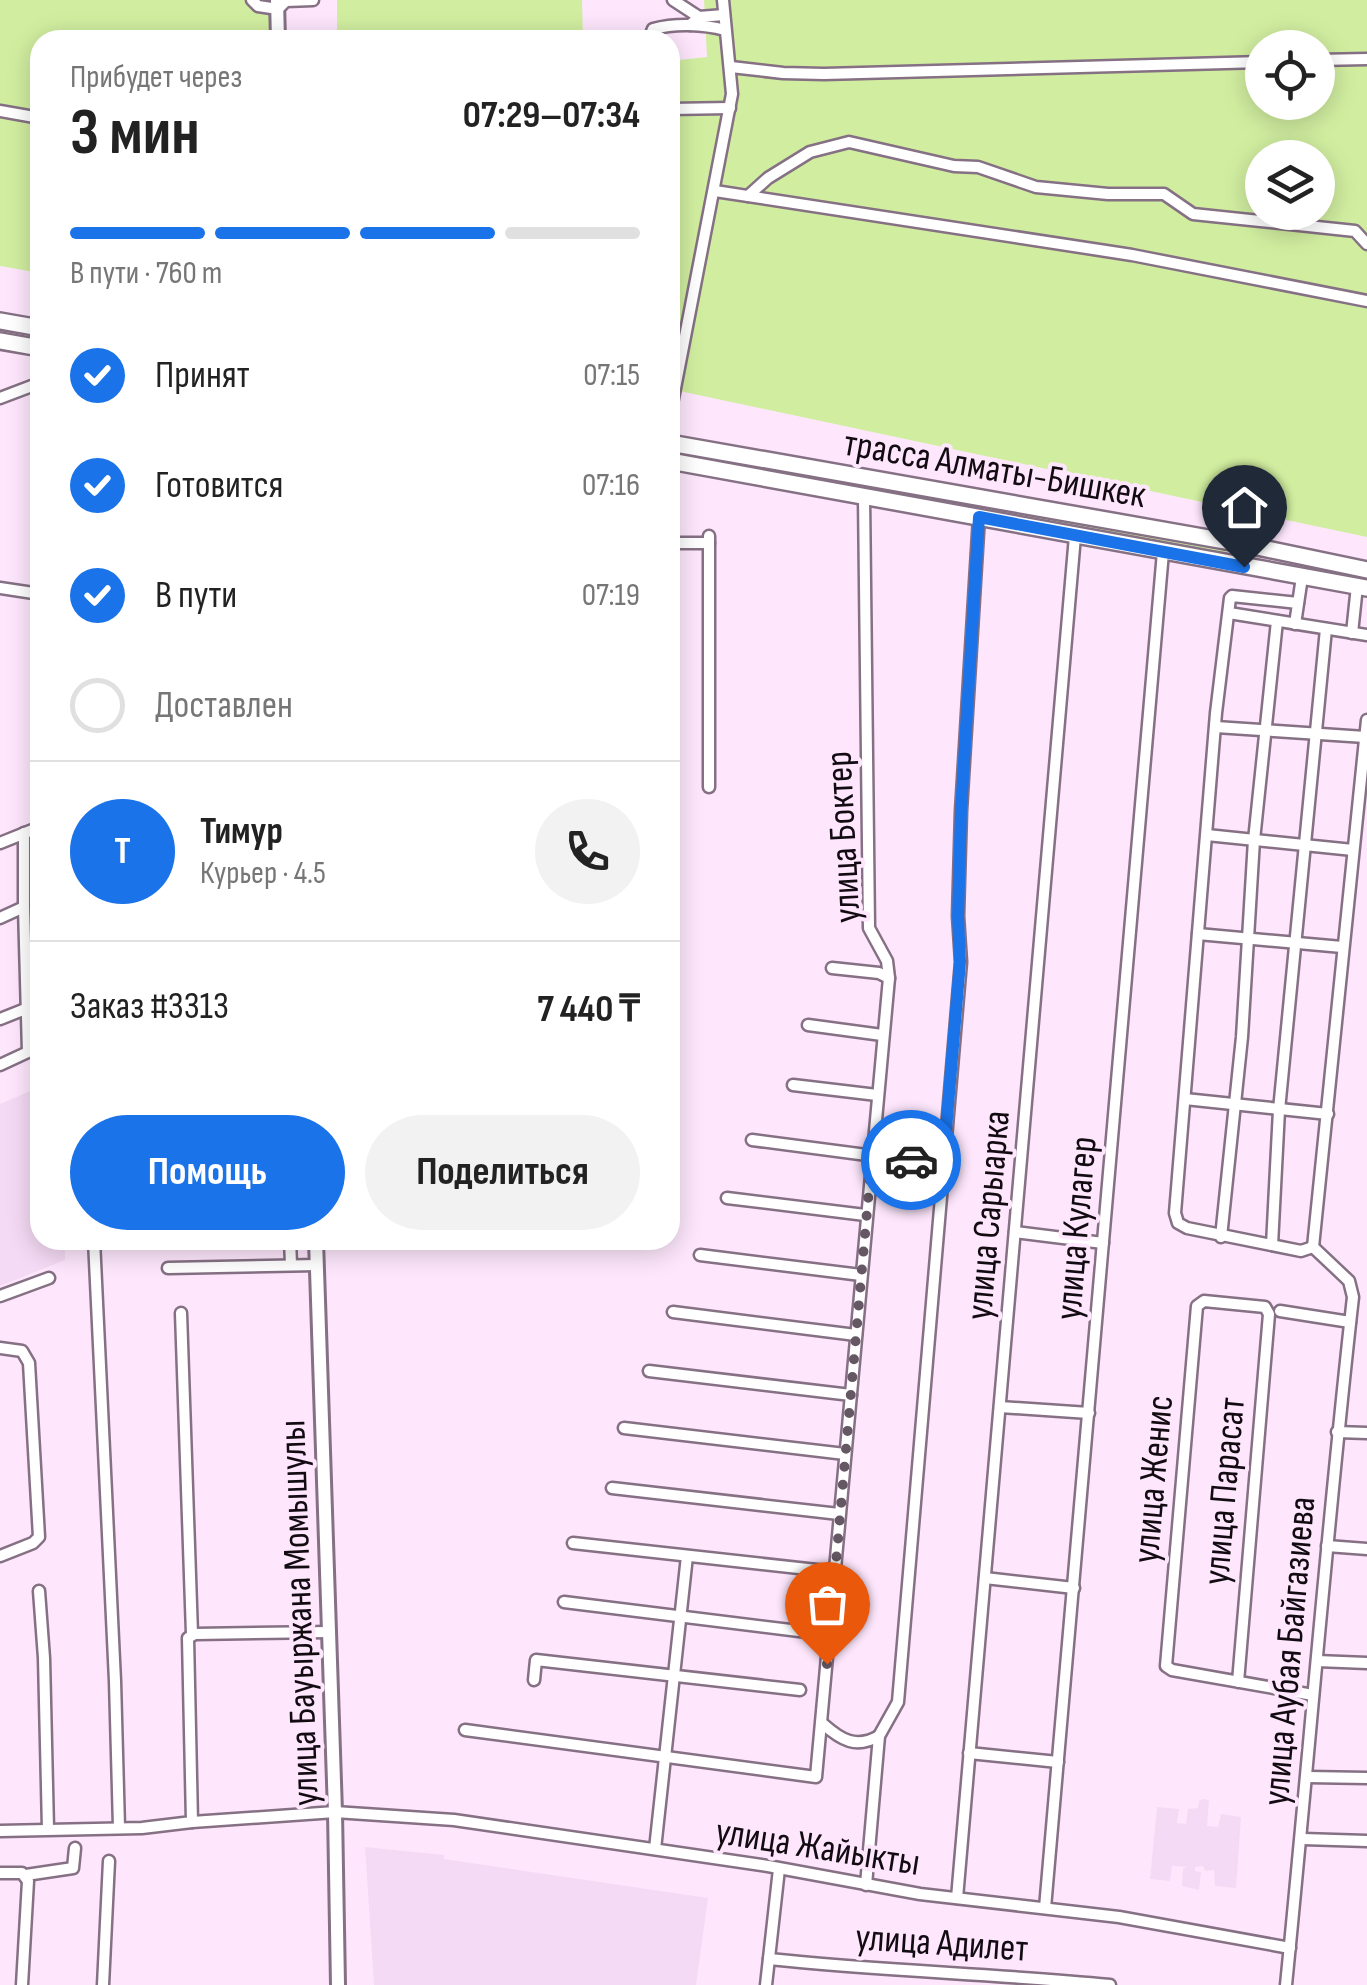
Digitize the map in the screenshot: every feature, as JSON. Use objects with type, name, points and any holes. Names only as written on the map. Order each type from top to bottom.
[{"type":"highway","points":[[0,321],[30,326]]},
{"type":"highway","points":[[0,341],[30,346]]},
{"type":"highway","name":"трасса Алматы-Бишкек","points":[[680,445],[1367,570]]},
{"type":"highway","name":"трасса Алматы-Бишкек","points":[[680,463],[1362,587]]},
{"type":"highway","points":[[789,483],[792,465]]},
{"type":"highway","points":[[1244,567],[1248,546]]},
{"type":"street","points":[[252,0],[258,6],[313,0]]},
{"type":"street","points":[[673,0],[696,16],[724,15]]},
{"type":"street","points":[[689,26],[696,16],[693,0]]},
{"type":"street","points":[[680,363],[730,108],[731,67],[723,0]]},
{"type":"street","points":[[277,5],[278,30]]},
{"type":"street","points":[[652,30],[689,26],[725,30]]},
{"type":"street","points":[[1335,60],[1367,59]]},
{"type":"street","points":[[731,67],[824,74],[1245,62]]},
{"type":"street","points":[[680,109],[730,108]]},
{"type":"street","points":[[0,111],[30,116]]},
{"type":"street","points":[[748,196],[768,178],[810,152],[849,142],[954,166],[978,166],[1036,187],[1108,194],[1164,194],[1193,214],[1355,231],[1367,244]]},
{"type":"street","points":[[714,190],[1132,255],[1367,302]]},
{"type":"street","points":[[0,398],[30,383]]},
{"type":"street","name":"улица Боктер","points":[[665,1756],[816,1777],[889,978],[887,961],[869,928],[864,497]]},
{"type":"street","points":[[866,1884],[879,1736],[898,1702],[960,962],[961,811],[979,517]]},
{"type":"street","name":"улица Сарыарка","points":[[957,1898],[1075,536]]},
{"type":"street","points":[[680,542],[709,539],[708,788]]},
{"type":"street","name":"улица Кулагер","points":[[1045,1908],[1162,552]]},
{"type":"street","points":[[1295,624],[1302,577]]},
{"type":"street","points":[[1352,633],[1362,587]]},
{"type":"street","points":[[0,588],[30,592]]},
{"type":"street","points":[[1298,604],[1232,596],[1216,727],[1175,1218],[1186,1228],[1300,1251],[1313,1247],[1367,720]]},
{"type":"street","points":[[1229,613],[1367,634]]},
{"type":"street","points":[[1222,1237],[1242,1037],[1254,840],[1277,621]]},
{"type":"street","points":[[1272,1245],[1279,1110],[1326,628]]},
{"type":"street","points":[[1216,727],[1365,737]]},
{"type":"street","points":[[0,844],[30,831]]},
{"type":"street","points":[[0,1065],[28,1052],[24,833]]},
{"type":"street","points":[[1207,835],[1354,850]]},
{"type":"street","points":[[0,918],[24,907]]},
{"type":"street","points":[[1198,934],[1342,947]]},
{"type":"street","points":[[832,968],[889,978]]},
{"type":"street","points":[[0,1010],[28,1008]]},
{"type":"street","points":[[0,1020],[28,1008]]},
{"type":"street","points":[[808,1025],[882,1035]]},
{"type":"street","points":[[793,1085],[877,1096]]},
{"type":"street","points":[[1184,1099],[1328,1114]]},
{"type":"street","points":[[752,1140],[943,1166]]},
{"type":"street","points":[[727,1198],[865,1215]]},
{"type":"street","points":[[1015,1232],[1103,1243]]},
{"type":"street","name":"улица Аубая Байгазиева","points":[[1286,1985],[1353,1296],[1349,1281],[1313,1247]]},
{"type":"street","points":[[94,1250],[116,1681],[118,1827]]},
{"type":"street","points":[[290,1250],[290,1264]]},
{"type":"street","name":"улица Бауыржана Момышулы","points":[[316,1250],[336,1812],[338,1985]]},
{"type":"street","points":[[700,1255],[861,1274]]},
{"type":"street","points":[[168,1268],[317,1265]]},
{"type":"street","points":[[0,1296],[50,1278]]},
{"type":"street","name":"улица Женис","points":[[1238,1682],[1166,1666],[1197,1306],[1204,1301],[1264,1307]]},
{"type":"street","name":"улица Парасат","points":[[1238,1682],[1270,1314],[1264,1307]]},
{"type":"street","points":[[1280,1311],[1350,1322]]},
{"type":"street","points":[[673,1312],[856,1336]]},
{"type":"street","points":[[182,1313],[192,1634],[188,1638],[192,1822]]},
{"type":"street","points":[[0,1348],[22,1352],[29,1363],[39,1536],[34,1542],[0,1556]]},
{"type":"street","points":[[649,1370],[851,1395]]},
{"type":"street","points":[[1000,1407],[1090,1413]]},
{"type":"street","points":[[624,1428],[845,1454]]},
{"type":"street","points":[[1337,1432],[1367,1433]]},
{"type":"street","points":[[612,1488],[839,1514]]},
{"type":"street","points":[[573,1543],[834,1572]]},
{"type":"street","points":[[1327,1546],[1367,1549]]},
{"type":"street","points":[[655,1849],[686,1556]]},
{"type":"street","points":[[984,1578],[1074,1588]]},
{"type":"street","points":[[39,1590],[48,1830]]},
{"type":"street","points":[[564,1602],[807,1632]]},
{"type":"street","points":[[192,1634],[329,1632]]},
{"type":"street","points":[[534,1680],[536,1660],[800,1690]]},
{"type":"street","points":[[1317,1661],[1367,1663]]},
{"type":"street","points":[[1238,1682],[1313,1694]]},
{"type":"street","points":[[822,1724],[852,1743],[867,1743],[879,1736]]},
{"type":"street","points":[[466,1730],[665,1756]]},
{"type":"street","points":[[969,1753],[1058,1762]]},
{"type":"street","points":[[1308,1776],[1367,1778]]},
{"type":"street","name":"улица Жайыкты","points":[[0,1831],[142,1828],[336,1812],[454,1820],[957,1898],[1120,1917],[1290,1948]]},
{"type":"street","points":[[1303,1839],[1367,1842]]},
{"type":"street","points":[[0,1873],[26,1875],[73,1868],[75,1848]]},
{"type":"street","points":[[104,1985],[108,1861]]},
{"type":"street","points":[[766,1985],[779,1869]]},
{"type":"street","points":[[22,1985],[26,1875]]},
{"type":"street","name":"улица Адилет","points":[[769,1959],[996,1980],[1110,1985]]},
{"type":"shaded area","points":[[30,1091],[30,1250],[65,1250],[65,1260],[0,1286],[0,1104]]},
{"type":"shaded area","points":[[1203,1799],[1209,1800],[1207,1826],[1218,1827],[1221,1814],[1241,1817],[1236,1888],[1215,1886],[1214,1870],[1205,1871],[1203,1866],[1195,1867],[1195,1871],[1201,1872],[1199,1890],[1182,1886],[1183,1869],[1187,1867],[1172,1866],[1170,1881],[1150,1879],[1157,1807],[1179,1809],[1177,1823],[1186,1824],[1188,1809],[1198,1808]]},
{"type":"shaded area","points":[[365,1847],[444,1855],[444,1859],[708,1898],[696,1985],[374,1985]]},
{"type":"green space","points":[[0,0],[276,0],[275,30],[30,30],[30,271],[0,266]]},
{"type":"green space","points":[[337,0],[582,0],[583,30],[337,30]]},
{"type":"green space","points":[[704,0],[1367,0],[1367,537],[680,391],[680,60],[707,57]]},
{"type":"green space","points":[[808,472],[1226,549],[1224,555],[803,477]]},
{"type":"way so far","points":[[827,1664],[872,1155],[911,1160]]},
{"type":"route","points":[[911,1160],[943,1166],[960,962],[961,811],[979,517],[1244,567]]}]
